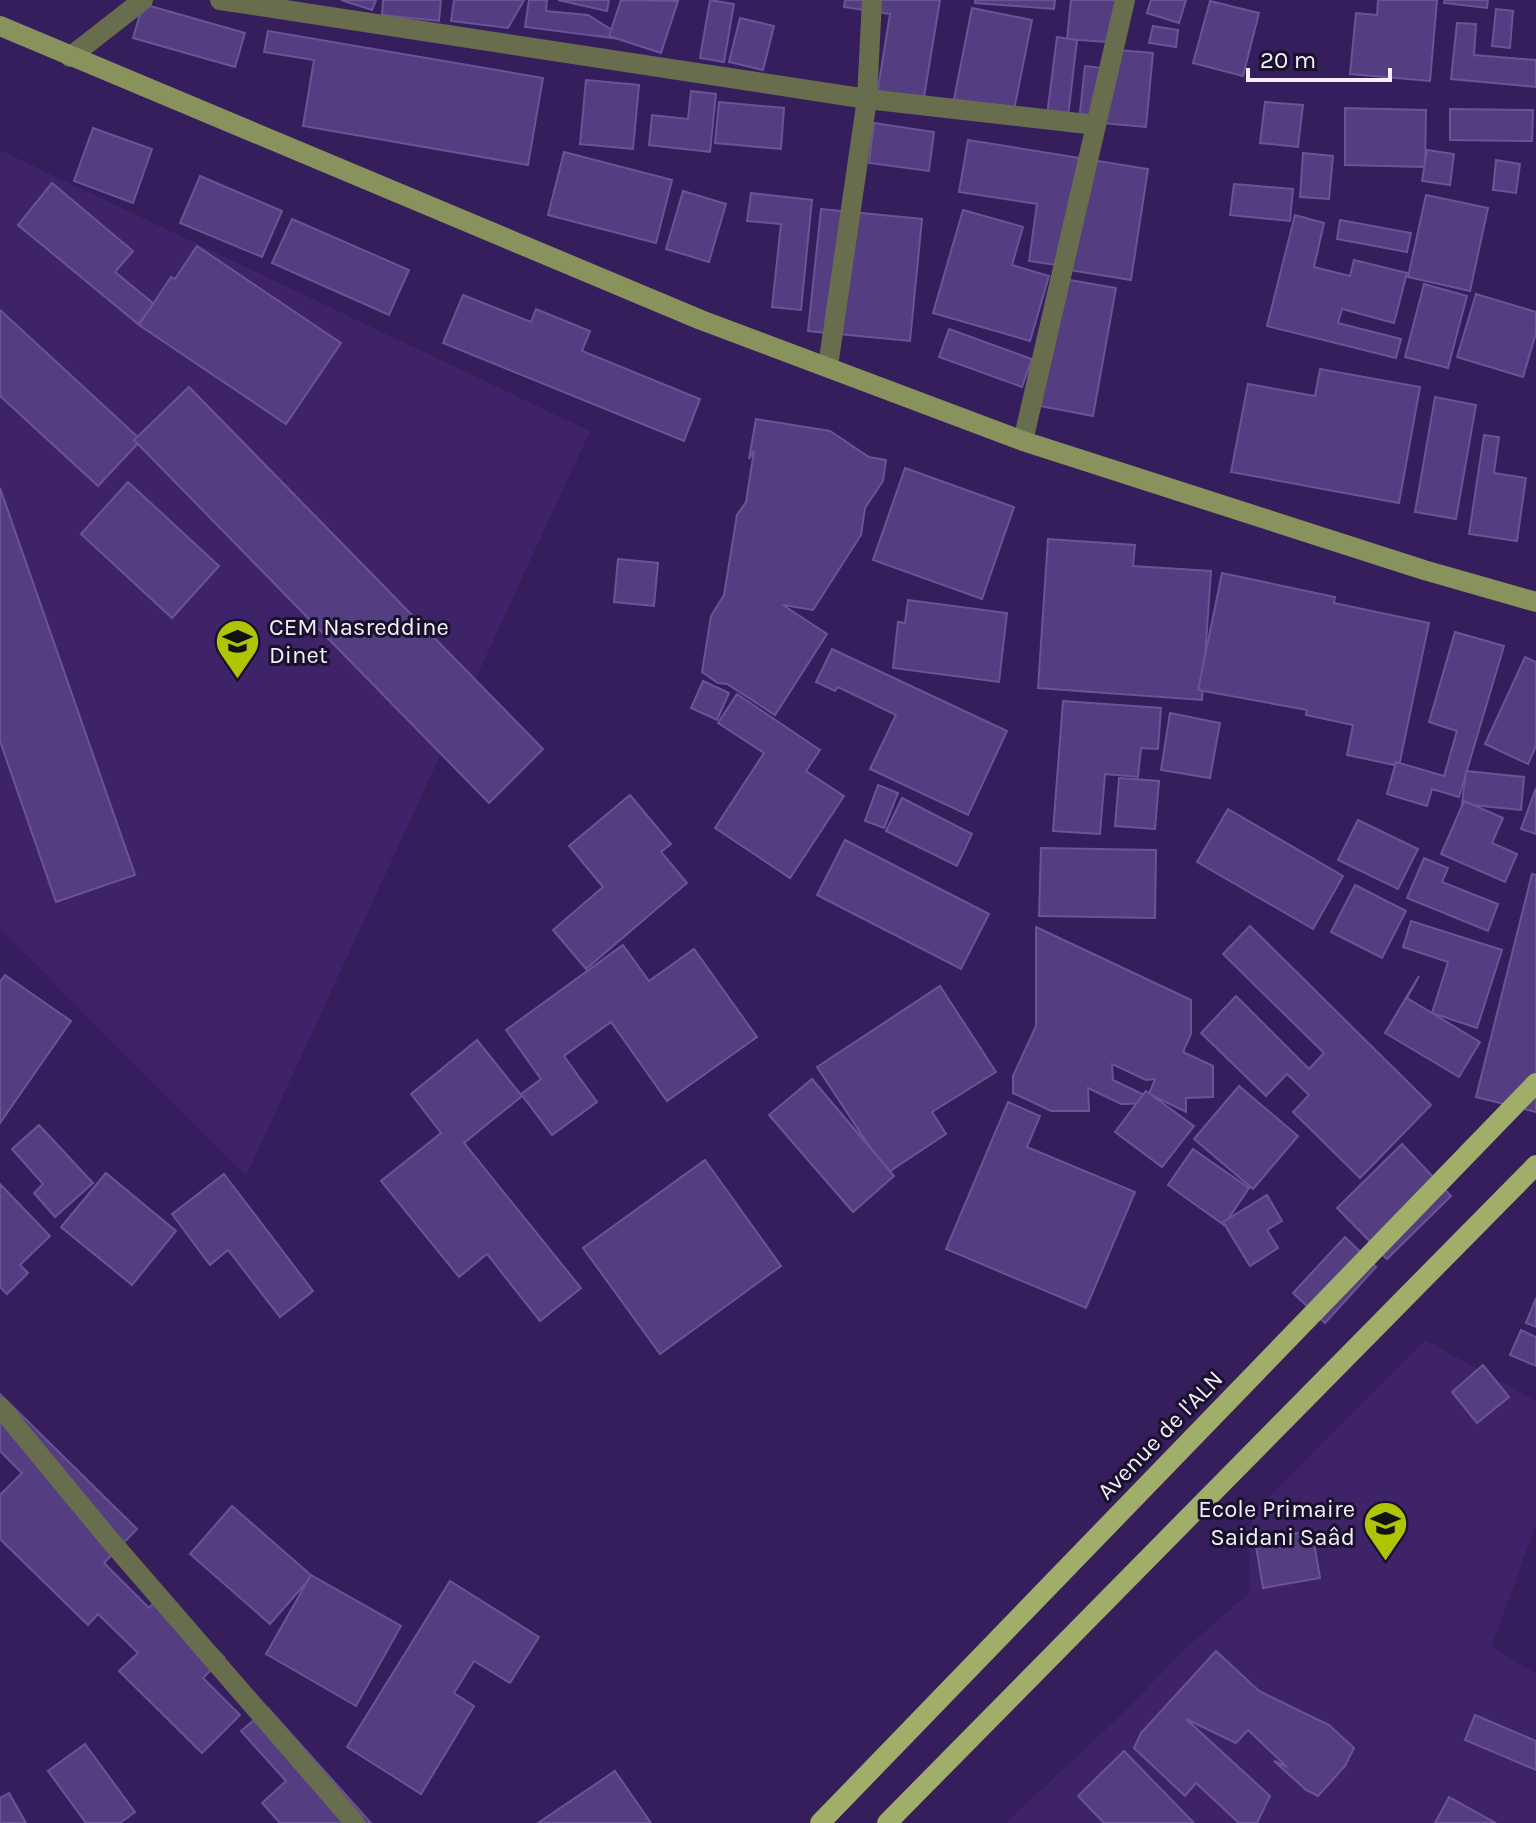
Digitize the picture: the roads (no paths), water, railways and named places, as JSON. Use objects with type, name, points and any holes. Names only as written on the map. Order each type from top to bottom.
[{"type":"main road","name":"Avenue de l'ALN","points":[[820,1823],[1536,1083]]},
{"type":"main road","points":[[887,1823],[1536,1165]]},
{"type":"street","points":[[70,57],[143,0]]},
{"type":"street","points":[[220,0],[867,99],[1096,125]]},
{"type":"street","points":[[828,366],[867,99],[872,0]]},
{"type":"street","points":[[1023,441],[1125,0]]},
{"type":"street","points":[[0,26],[701,320],[1023,441],[1424,570],[1536,602]]},
{"type":"street","points":[[0,1407],[109,1539],[355,1823]]},
{"type":"place","name":"CEM Nasreddine Dinet","points":[[238,680]]},
{"type":"place","name":"Ecole Primaire Saidani Saâd","points":[[1386,1562]]}]
